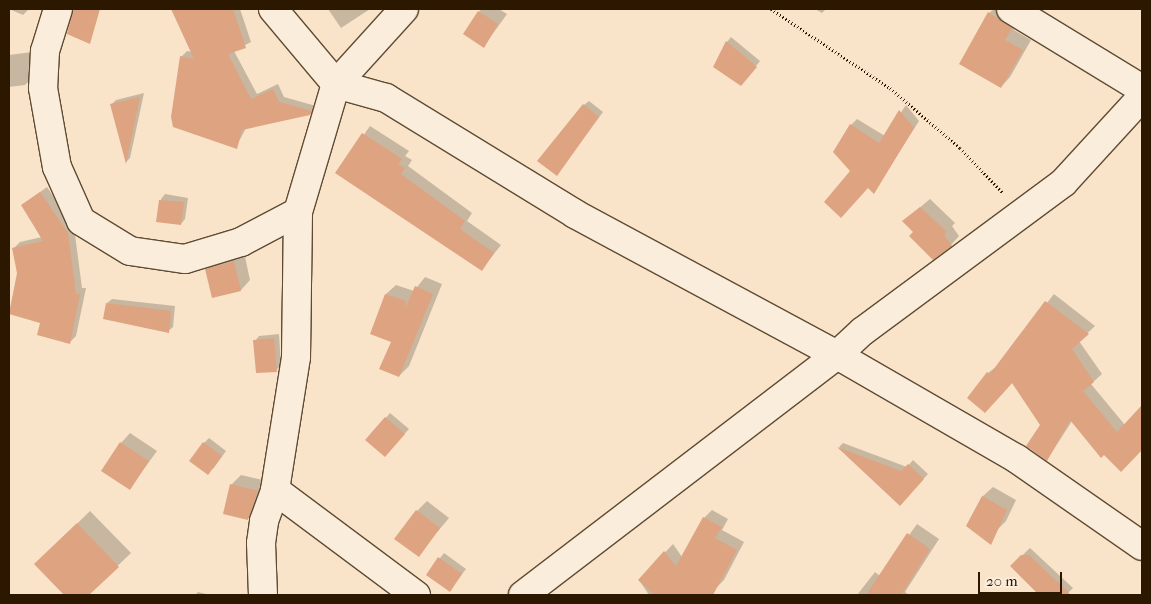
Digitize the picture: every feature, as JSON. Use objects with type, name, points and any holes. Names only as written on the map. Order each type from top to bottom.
[{"type":"street","points":[[58,9],[45,51],[43,88],[57,167],[81,221],[130,251],[185,259],[241,242],[298,212]]},
{"type":"street","points":[[273,9],[336,84],[386,98],[575,214],[837,355],[1017,459],[1142,546]]},
{"type":"street","points":[[263,595],[261,544],[264,521],[275,490],[296,357],[298,212],[336,84],[404,9]]},
{"type":"street","points":[[1011,9],[1142,89]]},
{"type":"street","points":[[523,595],[837,355],[863,331],[1064,182],[1142,96]]},
{"type":"street","points":[[275,490],[416,595]]},
{"type":"path","points":[[772,9],[890,88],[960,148],[1022,213]]},
{"type":"building","points":[[73,9],[100,9],[90,44],[67,34]]},
{"type":"building","points":[[171,9],[233,9],[246,48],[228,54],[251,99],[273,89],[279,102],[312,111],[310,115],[242,130],[237,149],[173,127],[171,117],[180,56],[194,59]]},
{"type":"building","points":[[478,11],[498,24],[484,48],[463,34]]},
{"type":"building","points":[[988,12],[1012,28],[1005,40],[1023,50],[1001,88],[959,64]]},
{"type":"building","points":[[726,41],[757,67],[741,86],[713,67]]},
{"type":"building","points":[[140,97],[126,164],[110,104]]},
{"type":"building","points":[[583,104],[599,117],[557,176],[537,161]]},
{"type":"building","points":[[899,110],[914,128],[874,194],[868,188],[841,218],[824,202],[850,171],[833,152],[850,124],[879,143]]},
{"type":"building","points":[[362,133],[402,159],[398,164],[405,168],[401,174],[465,221],[460,229],[494,253],[482,271],[335,173]]},
{"type":"building","points":[[40,192],[68,233],[76,294],[80,294],[70,344],[37,335],[40,323],[9,314],[17,273],[12,248],[43,241],[21,205]]},
{"type":"building","points":[[159,200],[184,202],[181,225],[156,222]]},
{"type":"building","points":[[920,207],[947,232],[944,235],[952,246],[933,260],[909,236],[913,232],[902,221]]},
{"type":"building","points":[[234,261],[241,291],[212,298],[205,269]]},
{"type":"building","points":[[415,286],[433,294],[399,377],[379,369],[391,342],[370,334],[385,294],[406,301],[405,309]]},
{"type":"building","points":[[1045,301],[1089,334],[1072,349],[1094,382],[1083,391],[1117,432],[1142,405],[1142,450],[1121,472],[1104,455],[1101,458],[1070,420],[1047,461],[1026,446],[1040,425],[1012,383],[985,413],[967,398],[987,372],[990,374]]},
{"type":"building","points":[[106,303],[171,311],[169,333],[103,319]]},
{"type":"building","points":[[274,338],[277,372],[256,373],[253,340]]},
{"type":"building","points":[[385,417],[405,434],[385,457],[365,440]]},
{"type":"building","points":[[120,442],[149,461],[130,490],[101,471]]},
{"type":"building","points":[[203,442],[222,456],[208,475],[189,461]]},
{"type":"building","points":[[837,447],[901,471],[908,464],[924,479],[900,506]]},
{"type":"building","points":[[230,484],[258,491],[248,520],[223,514]]},
{"type":"building","points":[[982,496],[1007,510],[991,545],[966,526]]},
{"type":"building","points":[[416,510],[440,528],[419,557],[394,539]]},
{"type":"building","points":[[703,517],[722,527],[715,538],[737,550],[713,595],[654,595],[638,580],[664,551],[676,566]]},
{"type":"building","points":[[77,523],[119,567],[89,595],[64,595],[34,564]]},
{"type":"building","points":[[907,533],[930,549],[901,595],[866,595]]},
{"type":"building","points":[[1021,555],[1029,555],[1071,595],[1039,595],[1010,566]]},
{"type":"building","points":[[438,557],[462,574],[450,592],[426,575]]}]
